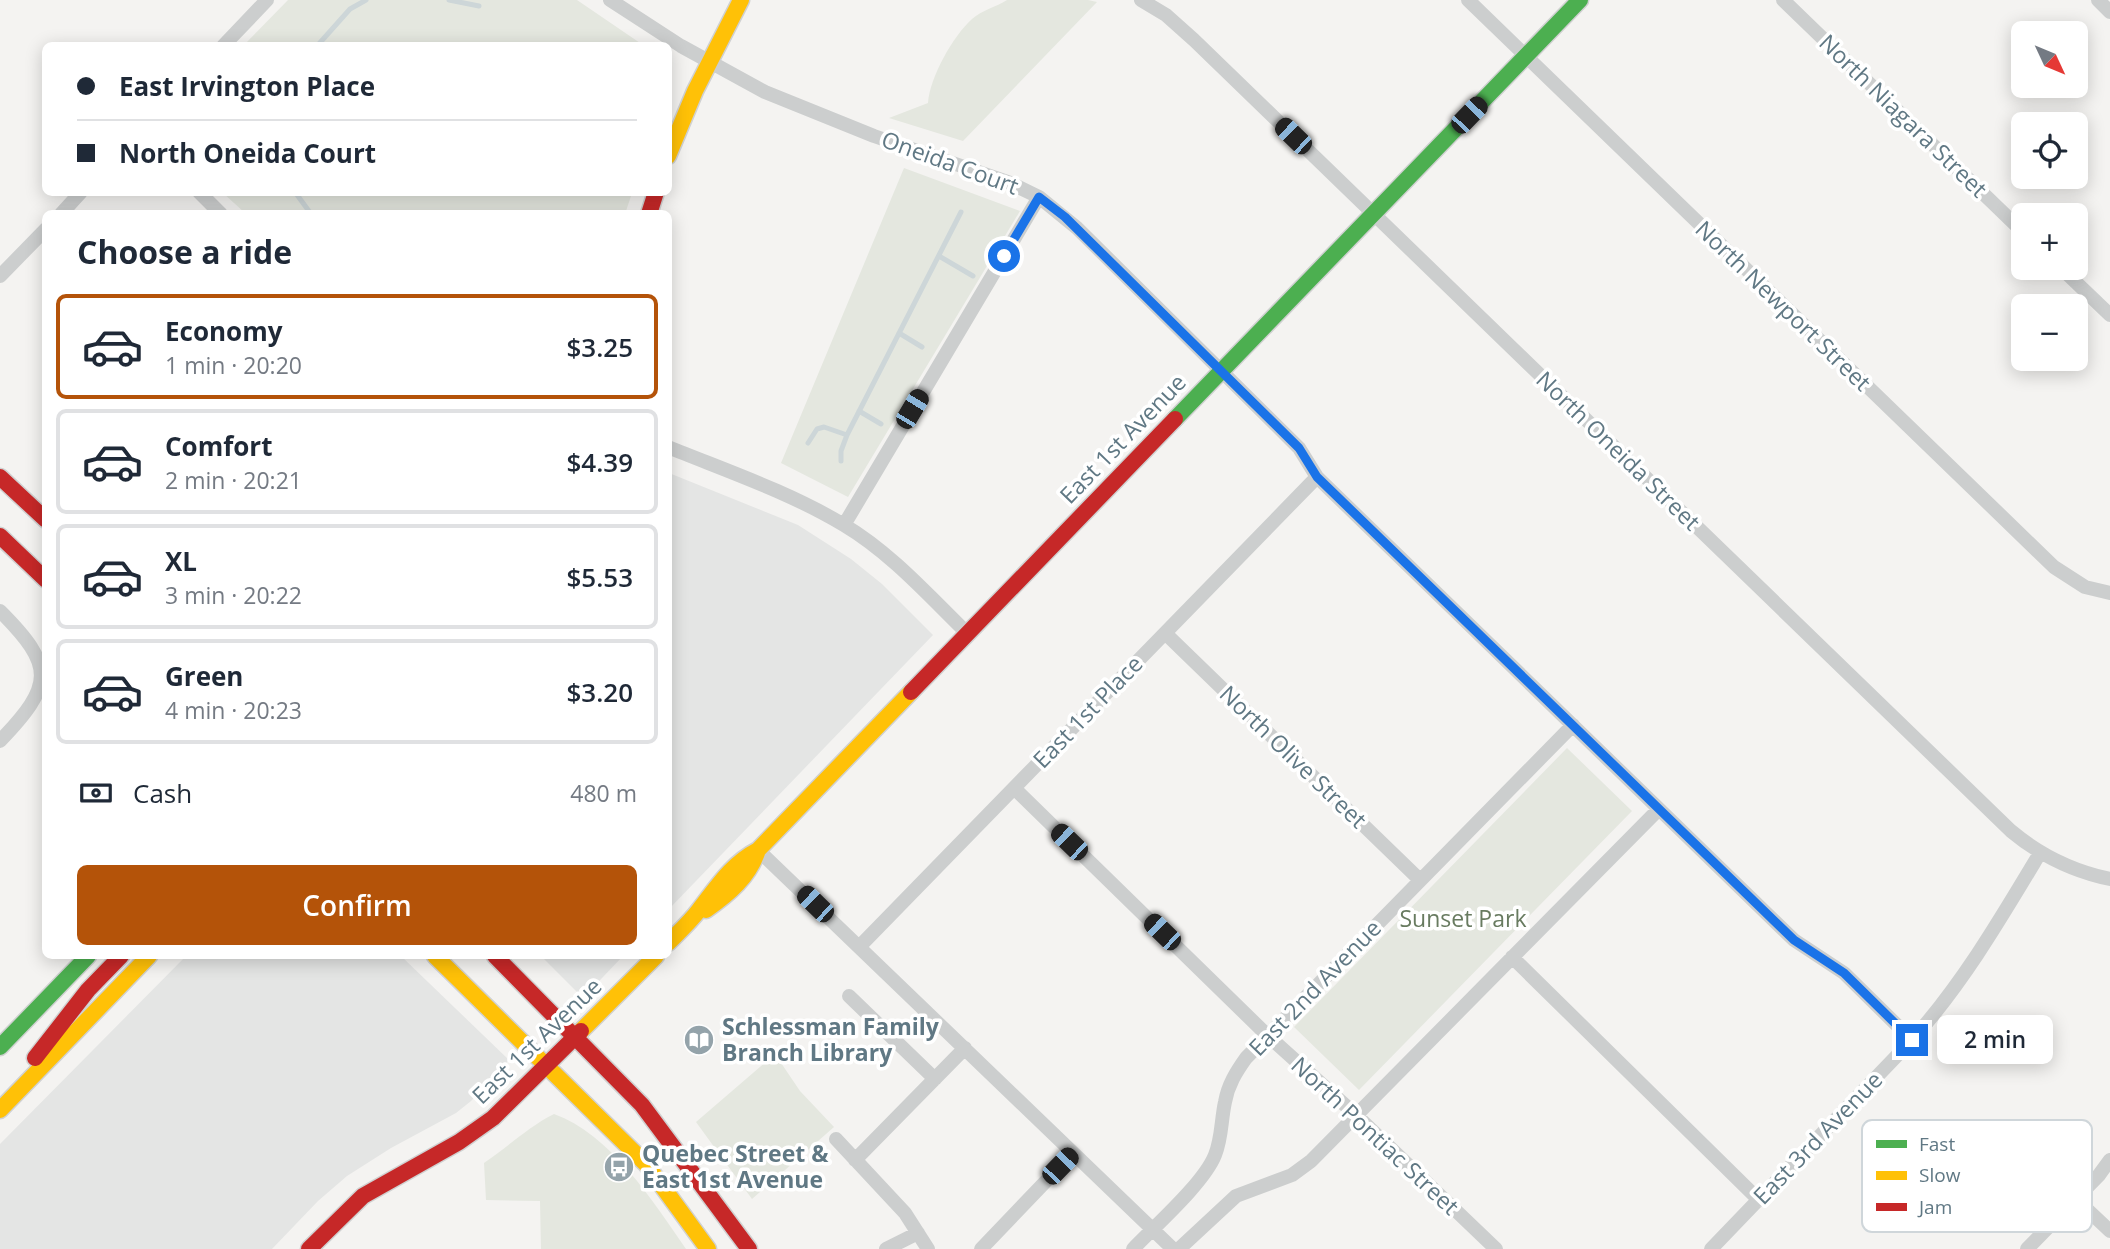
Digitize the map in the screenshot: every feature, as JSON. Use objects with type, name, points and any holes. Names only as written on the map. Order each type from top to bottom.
[{"type":"street","points":[[227,42],[267,0]]},
{"type":"street","name":"Oneida Court","points":[[610,0],[709,63],[791,104],[1008,182],[1039,197],[1077,228],[1299,448],[1317,477],[1794,940],[1844,973],[1912,1040]]},
{"type":"street","points":[[672,146],[686,110],[741,0]]},
{"type":"street","name":"North Oneida Street","points":[[1141,0],[1166,15],[1194,40],[2011,831],[2040,853],[2078,871],[2110,878]]},
{"type":"street","name":"North Newport Street","points":[[1468,0],[2054,568],[2085,587],[2110,593]]},
{"type":"street","name":"East 1st Avenue","points":[[672,939],[694,918],[732,867],[758,850],[1580,0]]},
{"type":"street","name":"North Niagara Street","points":[[1783,0],[2011,220]]},
{"type":"street","points":[[2098,0],[2110,12]]},
{"type":"street","points":[[65,210],[77,196]]},
{"type":"street","points":[[203,196],[217,210]]},
{"type":"street","points":[[844,525],[1039,197]]},
{"type":"street","points":[[0,276],[42,233]]},
{"type":"street","points":[[2074,280],[2110,315]]},
{"type":"street","points":[[672,449],[786,496],[844,525],[900,568],[968,634]]},
{"type":"street","points":[[0,477],[42,516]]},
{"type":"street","name":"East 1st Place","points":[[860,946],[1317,477]]},
{"type":"street","points":[[0,536],[42,576]]},
{"type":"street","points":[[0,611],[30,643],[42,667],[41,681],[31,707],[0,741]]},
{"type":"street","name":"North Olive Street","points":[[1165,633],[1420,880]]},
{"type":"street","name":"East 2nd Avenue","points":[[1133,1249],[1192,1187],[1215,1157],[1231,1081],[1246,1058],[1573,725]]},
{"type":"street","name":"North Pontiac Street","points":[[1014,788],[1268,1035],[1496,1249]]},
{"type":"street","points":[[1179,1249],[1236,1196],[1275,1183],[1300,1170],[1659,809]]},
{"type":"street","points":[[758,850],[1172,1249]]},
{"type":"street","name":"East 3rd Avenue","points":[[1711,1249],[1912,1040],[1952,992],[2040,853]]},
{"type":"street","points":[[1512,957],[1759,1200]]},
{"type":"street","points":[[0,1047],[85,959]]},
{"type":"street","points":[[0,1109],[50,1036],[118,959]]},
{"type":"street","points":[[0,1109],[146,959]]},
{"type":"street","points":[[438,959],[646,1164],[708,1249]]},
{"type":"street","points":[[498,959],[655,1121],[749,1249]]},
{"type":"street","name":"East 1st Avenue","points":[[309,1249],[363,1196],[459,1142],[492,1118],[653,959]]},
{"type":"street","points":[[849,996],[935,1079]]},
{"type":"street","points":[[855,1160],[965,1048]]},
{"type":"street","points":[[836,1139],[905,1213],[928,1249]]},
{"type":"street","points":[[981,1249],[1073,1153]]},
{"type":"street","points":[[2092,1181],[2110,1160]]},
{"type":"street","points":[[2092,1214],[2110,1231]]},
{"type":"street","points":[[2027,1249],[2044,1232]]},
{"type":"street","points":[[886,1249],[918,1233]]},
{"type":"shaded area","points":[[672,474],[798,525],[851,559],[882,584],[933,635],[672,906]]},
{"type":"shaded area","points":[[183,959],[404,959],[509,1060],[471,1101],[456,1113],[391,1148],[347,1176],[318,1201],[272,1249],[0,1249],[0,1144]]},
{"type":"shaded area","points":[[544,959],[620,959],[583,998]]},
{"type":"green space","points":[[288,0],[577,0],[639,42],[247,42]]},
{"type":"green space","points":[[1007,0],[1097,2],[963,141],[889,118],[928,103],[938,69],[957,36],[976,16]]},
{"type":"green space","points":[[904,168],[1020,211],[848,497],[781,463]]},
{"type":"green space","points":[[226,196],[631,196],[626,210],[242,210]]},
{"type":"green space","name":"Sunset Park","points":[[1567,748],[1632,811],[1359,1090],[1294,1027]]},
{"type":"green space","points":[[775,1054],[800,1091],[834,1127],[752,1199],[696,1122]]},
{"type":"green space","points":[[554,1114],[594,1137],[612,1153],[644,1190],[686,1249],[541,1249],[540,1201],[486,1200],[484,1163]]},
{"type":"waterway","points":[[321,42],[350,9],[366,0]]},
{"type":"waterway","points":[[449,0],[479,6]]},
{"type":"waterway","points":[[298,196],[308,210]]},
{"type":"waterway","points":[[841,461],[841,451],[847,435],[961,212]]},
{"type":"waterway","points":[[939,256],[973,276]]},
{"type":"waterway","points":[[899,333],[922,347]]},
{"type":"waterway","points":[[859,411],[881,424]]},
{"type":"waterway","points":[[808,443],[817,429],[824,427],[847,435]]},
{"type":"traffic: fast","points":[[1175,419],[1580,0]]},
{"type":"traffic: fast","points":[[0,1047],[85,959]]},
{"type":"traffic: slow","points":[[672,146],[695,91],[741,0]]},
{"type":"traffic: slow","points":[[672,939],[692,919],[732,869],[758,850],[911,692]]},
{"type":"traffic: slow","points":[[706,910],[737,884],[749,869],[758,850]]},
{"type":"traffic: slow","points":[[0,1110],[146,959]]},
{"type":"traffic: slow","points":[[438,959],[646,1164],[708,1249]]},
{"type":"traffic: slow","points":[[581,1031],[653,959]]},
{"type":"traffic: jam","points":[[650,210],[655,196]]},
{"type":"traffic: jam","points":[[911,692],[1175,419]]},
{"type":"traffic: jam","points":[[0,477],[42,516]]},
{"type":"traffic: jam","points":[[0,536],[42,576]]},
{"type":"traffic: jam","points":[[35,1058],[88,990],[118,959]]},
{"type":"traffic: jam","points":[[498,959],[642,1105],[749,1249]]},
{"type":"traffic: jam","points":[[309,1249],[363,1196],[459,1142],[493,1118],[581,1031]]},
{"type":"place","name":"Schlessman Family Branch Library","points":[[699,1040]]},
{"type":"place","name":"Quebec Street & East 1st Avenue","points":[[619,1167]]},
{"type":"route","points":[[1004,256],[1039,197],[1065,217],[1299,448],[1317,477],[1794,940],[1844,973],[1912,1040]]}]
